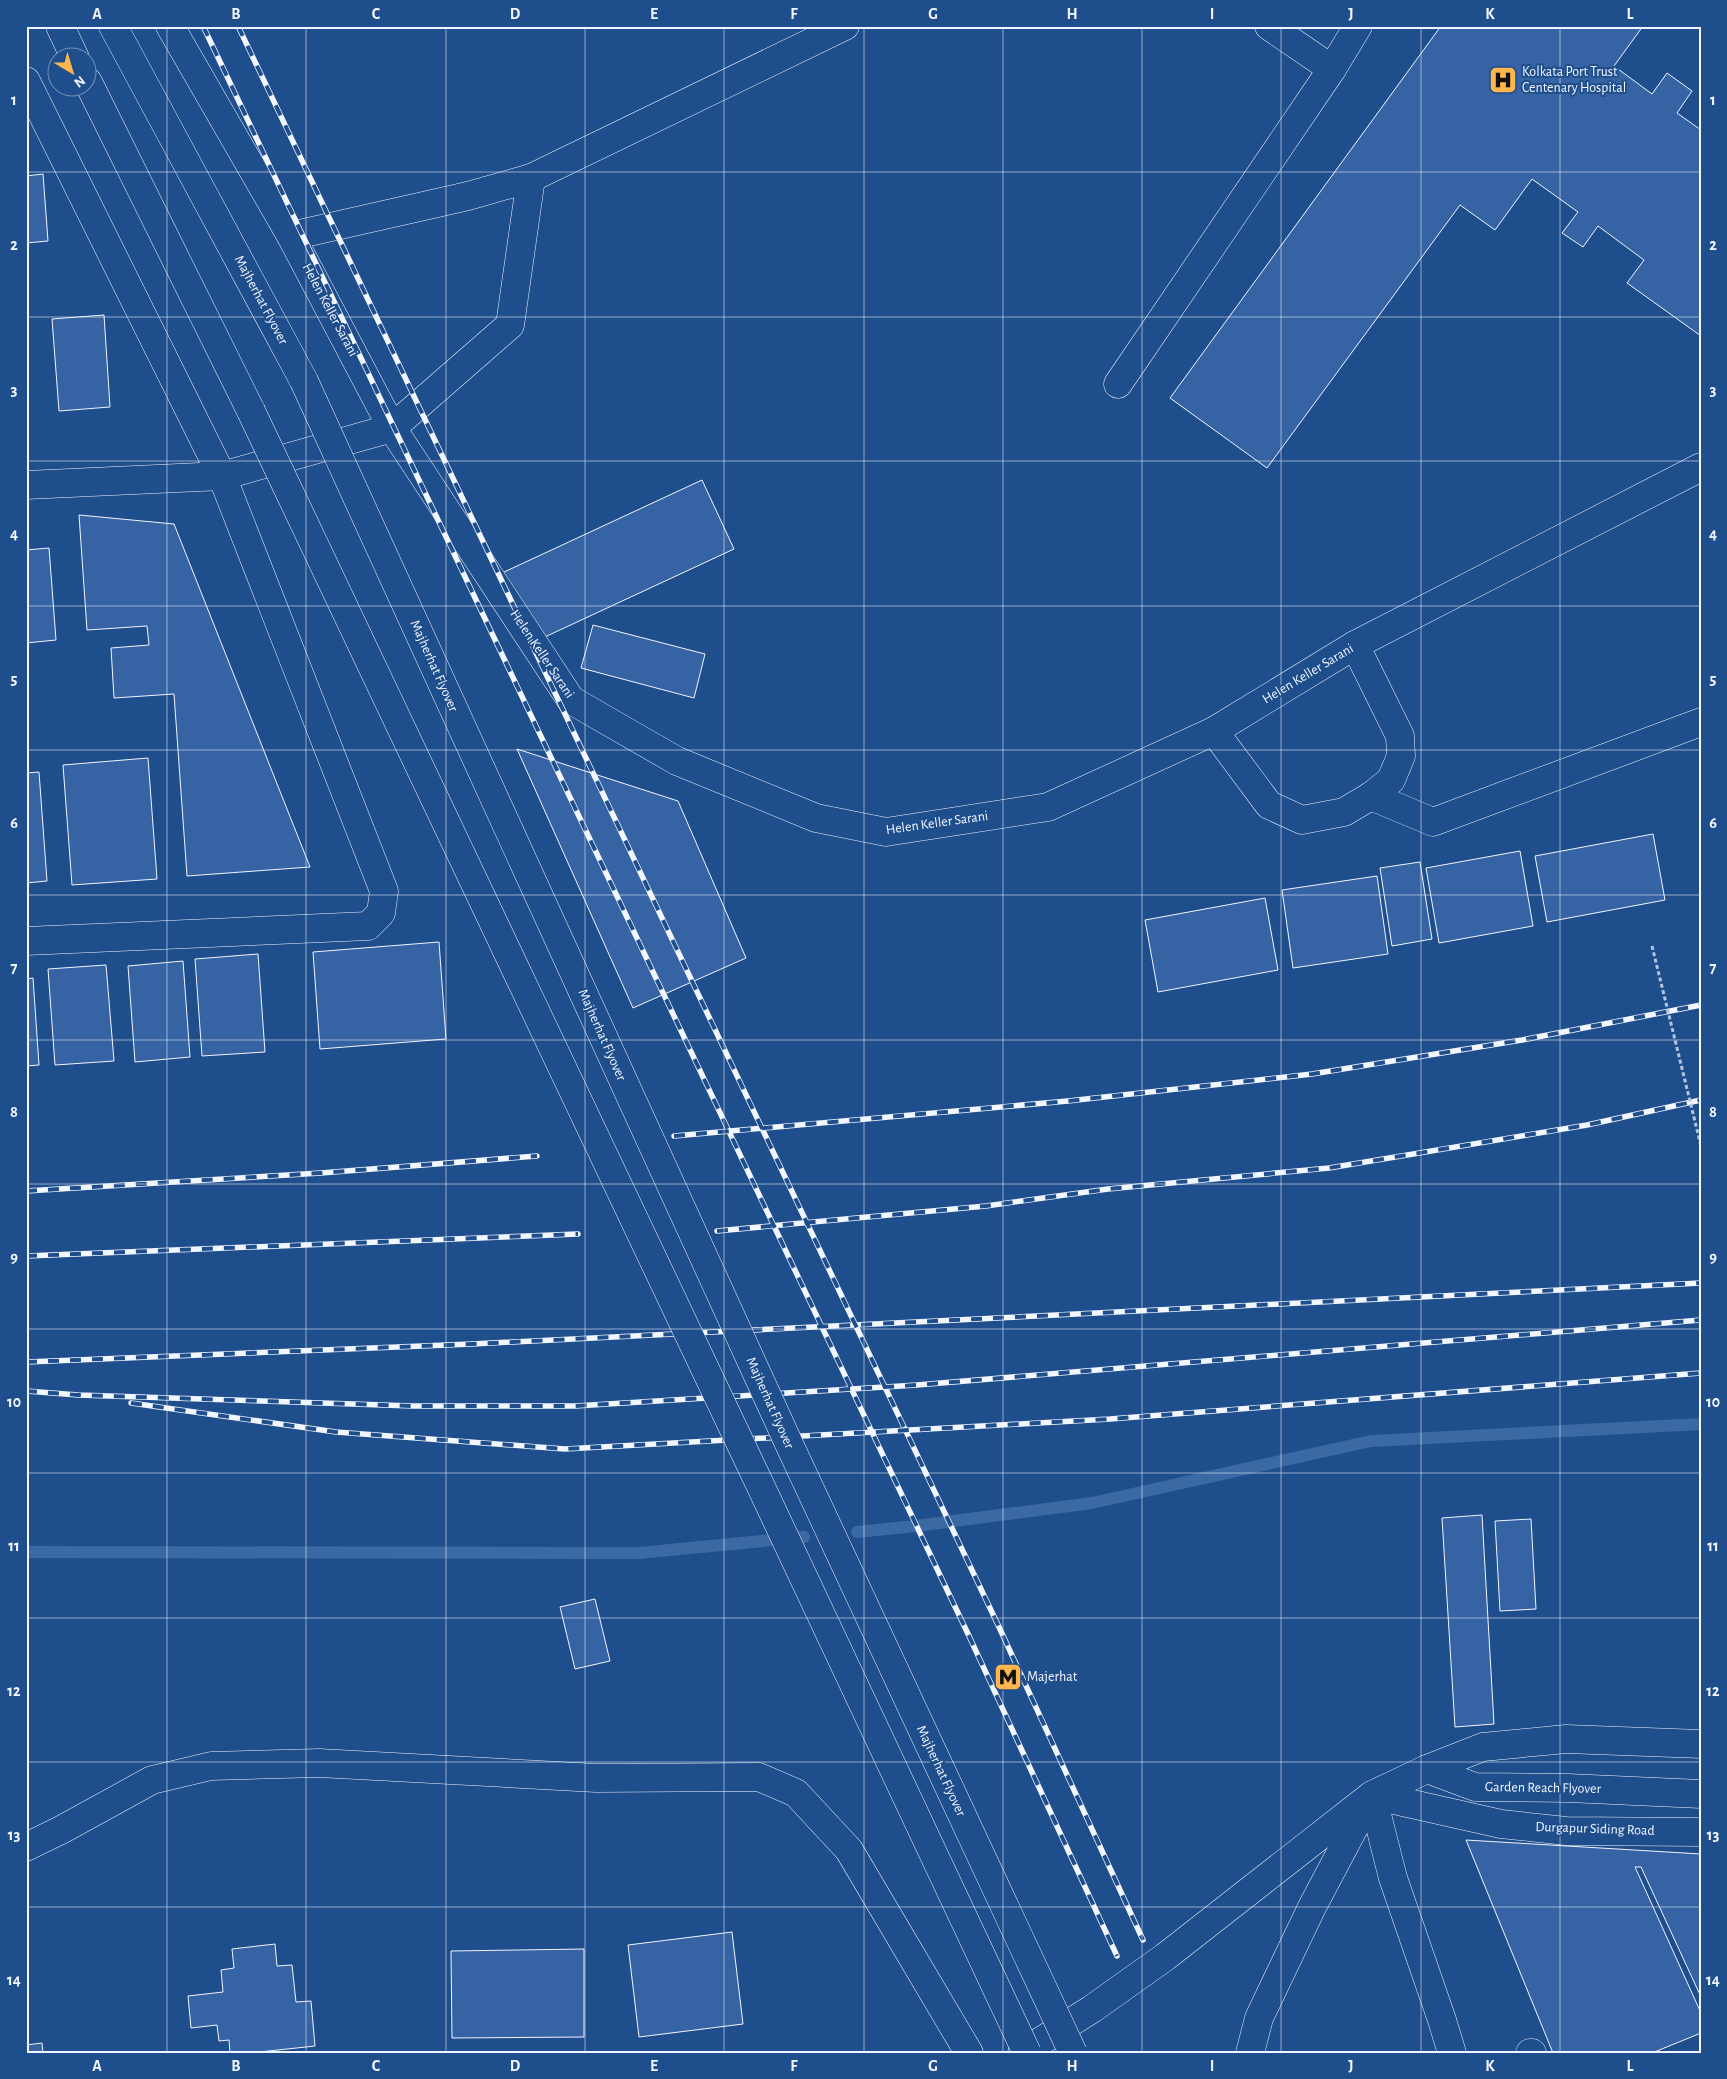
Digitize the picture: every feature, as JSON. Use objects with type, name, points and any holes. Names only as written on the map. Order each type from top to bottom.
[{"type":"main road","points":[[60,26],[71,48]]},
{"type":"main road","name":"Majherhat Flyover","points":[[113,26],[304,381],[790,1446],[1073,2053]]},
{"type":"main road","name":"Helen Keller Sarani","points":[[170,26],[291,236],[392,428],[571,700],[677,761],[816,818],[886,832],[1048,807],[1214,730],[1355,645],[1701,467]]},
{"type":"main road","points":[[291,236],[468,196],[531,178],[844,26]]},
{"type":"main road","points":[[1269,26],[1332,69]]},
{"type":"main road","points":[[1118,384],[1332,69],[1358,26]]},
{"type":"main road","points":[[26,82],[222,476],[384,891],[381,913],[368,926],[26,941]]},
{"type":"main road","points":[[96,98],[250,411],[767,1500],[1027,2053]]},
{"type":"main road","points":[[26,485],[222,476],[392,428],[510,325],[531,178]]},
{"type":"main road","points":[[1214,730],[1269,805],[1302,820],[1344,812],[1371,796],[1391,780],[1402,756],[1400,736],[1355,645]]},
{"type":"main road","points":[[1371,796],[1432,822],[1701,722]]},
{"type":"main road","points":[[1022,2053],[1092,2009],[1165,1957],[1372,1795],[1427,1769],[1483,1747],[1566,1739],[1701,1744]]},
{"type":"main road","points":[[26,1847],[152,1780],[211,1766],[319,1764],[596,1778],[759,1777],[796,1793],[849,1850],[969,2053]]},
{"type":"main road","name":"Garden Reach Flyover","points":[[1427,1769],[1475,1787],[1568,1788],[1701,1794]]},
{"type":"main road","points":[[1250,2053],[1259,2018],[1312,1907],[1372,1795]]},
{"type":"main road","points":[[1372,1795],[1393,1878],[1452,2053]]},
{"type":"main road","name":"Durgapur Siding Road","points":[[1372,1795],[1501,1824],[1557,1830],[1701,1832]]},
{"type":"path","points":[[1652,946],[1701,1146]]},
{"type":"building","points":[[1441,26],[1643,26],[1614,66],[1652,94],[1667,73],[1692,91],[1677,113],[1701,130],[1701,336],[1627,283],[1644,260],[1598,226],[1583,247],[1562,233],[1578,212],[1532,179],[1495,230],[1460,205],[1267,468],[1170,398]]},
{"type":"building","points":[[43,174],[48,241],[26,243],[26,176]]},
{"type":"building","points":[[104,315],[110,407],[59,411],[52,319]]},
{"type":"building","points":[[702,480],[734,549],[534,642],[502,573]]},
{"type":"building","points":[[79,515],[174,524],[310,867],[187,876],[174,694],[114,698],[111,648],[149,645],[147,626],[87,630]]},
{"type":"building","points":[[49,548],[56,640],[26,643],[26,550]]},
{"type":"building","points":[[593,625],[705,654],[694,698],[581,668]]},
{"type":"building","points":[[517,749],[678,801],[746,958],[633,1008]]},
{"type":"building","points":[[148,758],[157,879],[72,885],[63,765]]},
{"type":"building","points":[[39,772],[47,881],[26,883],[26,773]]},
{"type":"building","points":[[1653,834],[1665,900],[1547,922],[1535,856]]},
{"type":"building","points":[[1520,851],[1533,926],[1439,943],[1426,868]]},
{"type":"building","points":[[1420,862],[1432,939],[1392,946],[1380,868]]},
{"type":"building","points":[[1377,876],[1388,954],[1293,968],[1282,890]]},
{"type":"building","points":[[1265,898],[1278,970],[1158,992],[1145,920]]},
{"type":"building","points":[[439,942],[446,1039],[320,1049],[313,952]]},
{"type":"building","points":[[258,954],[265,1052],[202,1056],[195,959]]},
{"type":"building","points":[[183,961],[190,1057],[135,1062],[128,966]]},
{"type":"building","points":[[106,965],[114,1061],[55,1065],[48,969]]},
{"type":"building","points":[[33,978],[39,1065],[26,1066],[26,979]]},
{"type":"building","points":[[1482,1515],[1494,1724],[1455,1727],[1442,1518]]},
{"type":"building","points":[[1531,1519],[1536,1609],[1500,1611],[1495,1521]]},
{"type":"building","points":[[595,1599],[610,1661],[575,1669],[560,1607]]},
{"type":"building","points":[[1466,1840],[1701,1854],[1701,1997],[1641,1867],[1635,1867],[1701,2013],[1701,2033],[1652,2053],[1553,2053]]},
{"type":"building","points":[[732,1932],[743,2024],[639,2037],[628,1945]]},
{"type":"building","points":[[275,1944],[277,1966],[292,1965],[296,2002],[311,2001],[315,2046],[250,2053],[230,2053],[229,2040],[219,2041],[217,2025],[191,2028],[188,1996],[223,1992],[221,1970],[234,1968],[232,1949]]},
{"type":"building","points":[[584,1949],[584,2037],[452,2038],[451,1951]]},
{"type":"building","points":[[42,2043],[43,2053],[26,2053],[26,2045]]},
{"type":"waterway","points":[[857,1532],[1092,1503],[1371,1441],[1701,1424]]},
{"type":"waterway","points":[[26,1552],[639,1553],[804,1537]]},
{"type":"railway","points":[[203,26],[969,1636],[1117,1956]]},
{"type":"railway","points":[[238,26],[999,1627],[1143,1940]]},
{"type":"railway","points":[[674,1136],[1068,1101],[1312,1074],[1522,1040],[1701,1005]]},
{"type":"railway","points":[[717,1231],[986,1206],[1108,1189],[1329,1168],[1587,1125],[1701,1100]]},
{"type":"railway","points":[[26,1191],[321,1173],[537,1156]]},
{"type":"railway","points":[[26,1256],[578,1234]]},
{"type":"railway","points":[[26,1362],[472,1344],[1701,1283]]},
{"type":"railway","points":[[26,1391],[78,1395],[413,1406],[575,1406],[917,1385],[1701,1320]]},
{"type":"railway","points":[[131,1403],[336,1432],[565,1449],[1110,1419],[1701,1373]]},
{"type":"place","name":"Kolkata Port Trust Centenary Hospital","points":[[1503,80]]},
{"type":"place","name":"Majerhat","points":[[1008,1677]]}]
